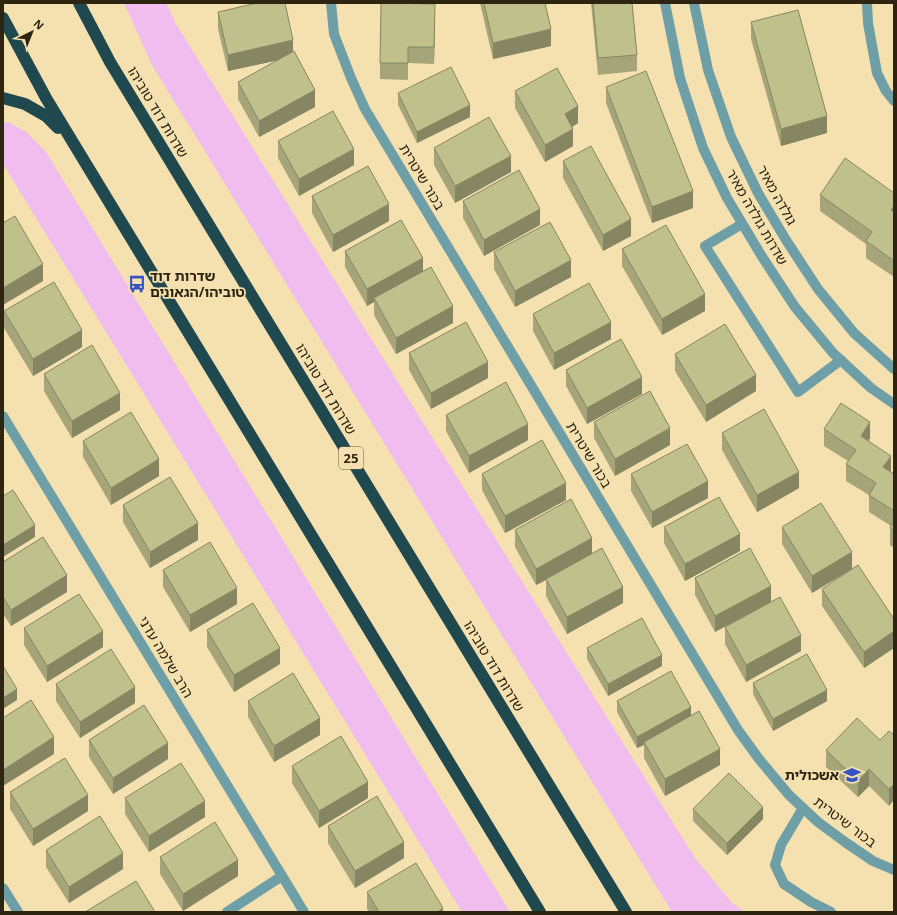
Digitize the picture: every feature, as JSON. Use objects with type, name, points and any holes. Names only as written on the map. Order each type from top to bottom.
[{"type":"highway","name":"שדרות דוד טוביהו","points":[[79,3],[110,62],[626,912]]},
{"type":"highway","points":[[3,18],[46,98],[73,143],[540,912]]},
{"type":"highway","points":[[3,98],[25,104],[46,116],[73,143]]},
{"type":"street","name":"בכור שיטרית","points":[[331,3],[334,34],[365,109],[738,730],[759,760],[789,795],[818,822],[873,861],[894,870]]},
{"type":"street","name":"שדרות גולדה מאיר","points":[[665,3],[680,78],[703,148],[727,198],[795,307],[833,353],[871,388],[894,404]]},
{"type":"street","name":"גולדה מאיר","points":[[694,3],[708,70],[731,137],[758,193],[818,289],[854,332],[894,368]]},
{"type":"street","points":[[867,3],[868,23],[877,73],[886,91],[894,101]]},
{"type":"street","points":[[742,224],[705,246],[798,392],[841,360]]},
{"type":"street","name":"הרב שלמה עדני","points":[[3,416],[304,912]]},
{"type":"street","points":[[803,808],[780,846],[775,865],[784,884],[811,902],[831,912]]},
{"type":"street","points":[[227,912],[282,876]]},
{"type":"street","points":[[3,888],[18,912]]},
{"type":"shaded area","points":[[124,3],[166,3],[176,24],[695,858],[732,903],[745,912],[672,912],[152,65]]},
{"type":"shaded area","points":[[8,122],[26,132],[46,152],[510,912],[462,912],[3,164],[3,123]]},
{"type":"building","points":[[257,3],[285,3],[293,40],[228,55],[218,12]]},
{"type":"building","points":[[381,3],[435,4],[434,47],[408,47],[408,63],[380,63]]},
{"type":"building","points":[[484,3],[545,3],[551,29],[493,43]]},
{"type":"building","points":[[593,3],[632,3],[637,55],[598,58]]},
{"type":"building","points":[[798,10],[827,116],[781,129],[751,22]]},
{"type":"building","points":[[294,51],[315,90],[259,121],[238,82]]},
{"type":"building","points":[[451,67],[470,105],[417,132],[398,93]]},
{"type":"building","points":[[557,68],[578,106],[565,114],[573,129],[545,145],[515,91]]},
{"type":"building","points":[[646,71],[693,191],[652,207],[606,87]]},
{"type":"building","points":[[333,111],[354,149],[299,179],[278,141]]},
{"type":"building","points":[[489,117],[511,156],[455,186],[434,148]]},
{"type":"building","points":[[591,146],[631,219],[603,235],[563,161]]},
{"type":"building","points":[[845,158],[894,193],[894,206],[891,210],[894,212],[894,261],[866,241],[872,232],[820,195]]},
{"type":"building","points":[[368,166],[389,204],[333,235],[312,196]]},
{"type":"building","points":[[519,170],[540,209],[484,240],[463,201]]},
{"type":"building","points":[[15,216],[43,264],[3,288],[3,223]]},
{"type":"building","points":[[401,220],[423,258],[367,289],[345,251]]},
{"type":"building","points":[[550,222],[571,260],[515,291],[494,252]]},
{"type":"building","points":[[666,225],[705,294],[662,319],[622,249]]},
{"type":"building","points":[[431,267],[453,306],[396,338],[374,298]]},
{"type":"building","points":[[54,282],[82,330],[33,359],[4,311]]},
{"type":"building","points":[[589,283],[611,322],[554,353],[533,314]]},
{"type":"building","points":[[466,322],[488,362],[431,393],[409,353]]},
{"type":"building","points":[[725,324],[756,375],[706,405],[675,354]]},
{"type":"building","points":[[621,339],[642,377],[587,408],[566,370]]},
{"type":"building","points":[[92,345],[120,393],[72,421],[44,374]]},
{"type":"building","points":[[506,382],[528,424],[469,456],[446,415]]},
{"type":"building","points":[[650,391],[670,428],[615,459],[594,422]]},
{"type":"building","points":[[841,403],[870,422],[861,436],[891,456],[883,467],[894,474],[894,511],[869,495],[876,483],[846,464],[856,450],[824,429]]},
{"type":"building","points":[[764,409],[799,472],[757,495],[722,433]]},
{"type":"building","points":[[131,412],[159,459],[111,488],[83,441]]},
{"type":"building","points":[[542,440],[566,483],[505,516],[482,474]]},
{"type":"building","points":[[687,444],[708,481],[652,512],[631,474]]},
{"type":"building","points":[[170,477],[198,523],[150,552],[123,505]]},
{"type":"building","points":[[13,490],[35,525],[3,545],[3,496]]},
{"type":"building","points":[[719,497],[740,534],[685,564],[664,527]]},
{"type":"building","points":[[571,499],[592,538],[536,569],[515,530]]},
{"type":"building","points":[[821,503],[852,552],[812,576],[782,527]]},
{"type":"building","points":[[894,521],[894,531],[890,528]]},
{"type":"building","points":[[43,537],[67,575],[11,610],[3,597],[3,562]]},
{"type":"building","points":[[210,542],[237,588],[190,615],[163,570]]},
{"type":"building","points":[[602,548],[623,587],[567,617],[546,579]]},
{"type":"building","points":[[750,548],[771,586],[715,616],[695,578]]},
{"type":"building","points":[[858,565],[894,619],[894,631],[864,652],[822,589]]},
{"type":"building","points":[[79,594],[103,631],[47,666],[24,628]]},
{"type":"building","points":[[780,597],[801,635],[746,665],[725,627]]},
{"type":"building","points":[[253,603],[280,648],[234,675],[207,630]]},
{"type":"building","points":[[642,618],[662,655],[608,684],[587,648]]},
{"type":"building","points":[[111,649],[135,687],[80,722],[56,684]]},
{"type":"building","points":[[807,654],[827,690],[773,719],[753,683]]},
{"type":"building","points":[[3,666],[17,689],[3,698]]},
{"type":"building","points":[[671,671],[691,707],[637,737],[617,701]]},
{"type":"building","points":[[293,673],[320,718],[274,746],[248,701]]},
{"type":"building","points":[[31,700],[54,737],[3,770],[3,718]]},
{"type":"building","points":[[144,705],[168,743],[113,778],[89,740]]},
{"type":"building","points":[[699,711],[720,749],[665,779],[644,742]]},
{"type":"building","points":[[857,718],[880,740],[889,731],[894,735],[894,784],[889,789],[869,769],[858,781],[826,750]]},
{"type":"building","points":[[341,736],[368,782],[319,811],[292,766]]},
{"type":"building","points":[[65,758],[88,795],[33,829],[10,792]]},
{"type":"building","points":[[181,763],[205,801],[149,836],[125,798]]},
{"type":"building","points":[[729,773],[763,807],[727,843],[693,809]]},
{"type":"building","points":[[377,796],[404,842],[355,871],[328,826]]},
{"type":"building","points":[[100,816],[123,853],[69,887],[46,850]]},
{"type":"building","points":[[215,822],[238,860],[183,894],[160,857]]},
{"type":"building","points":[[416,863],[443,908],[437,912],[379,912],[367,892]]},
{"type":"building","points":[[136,881],[155,912],[85,912]]},
{"type":"place","name":"שדרות דוד טוביהו/הגאונים","points":[[137,284]]},
{"type":"place","name":"אשכולית","points":[[852,775]]}]
